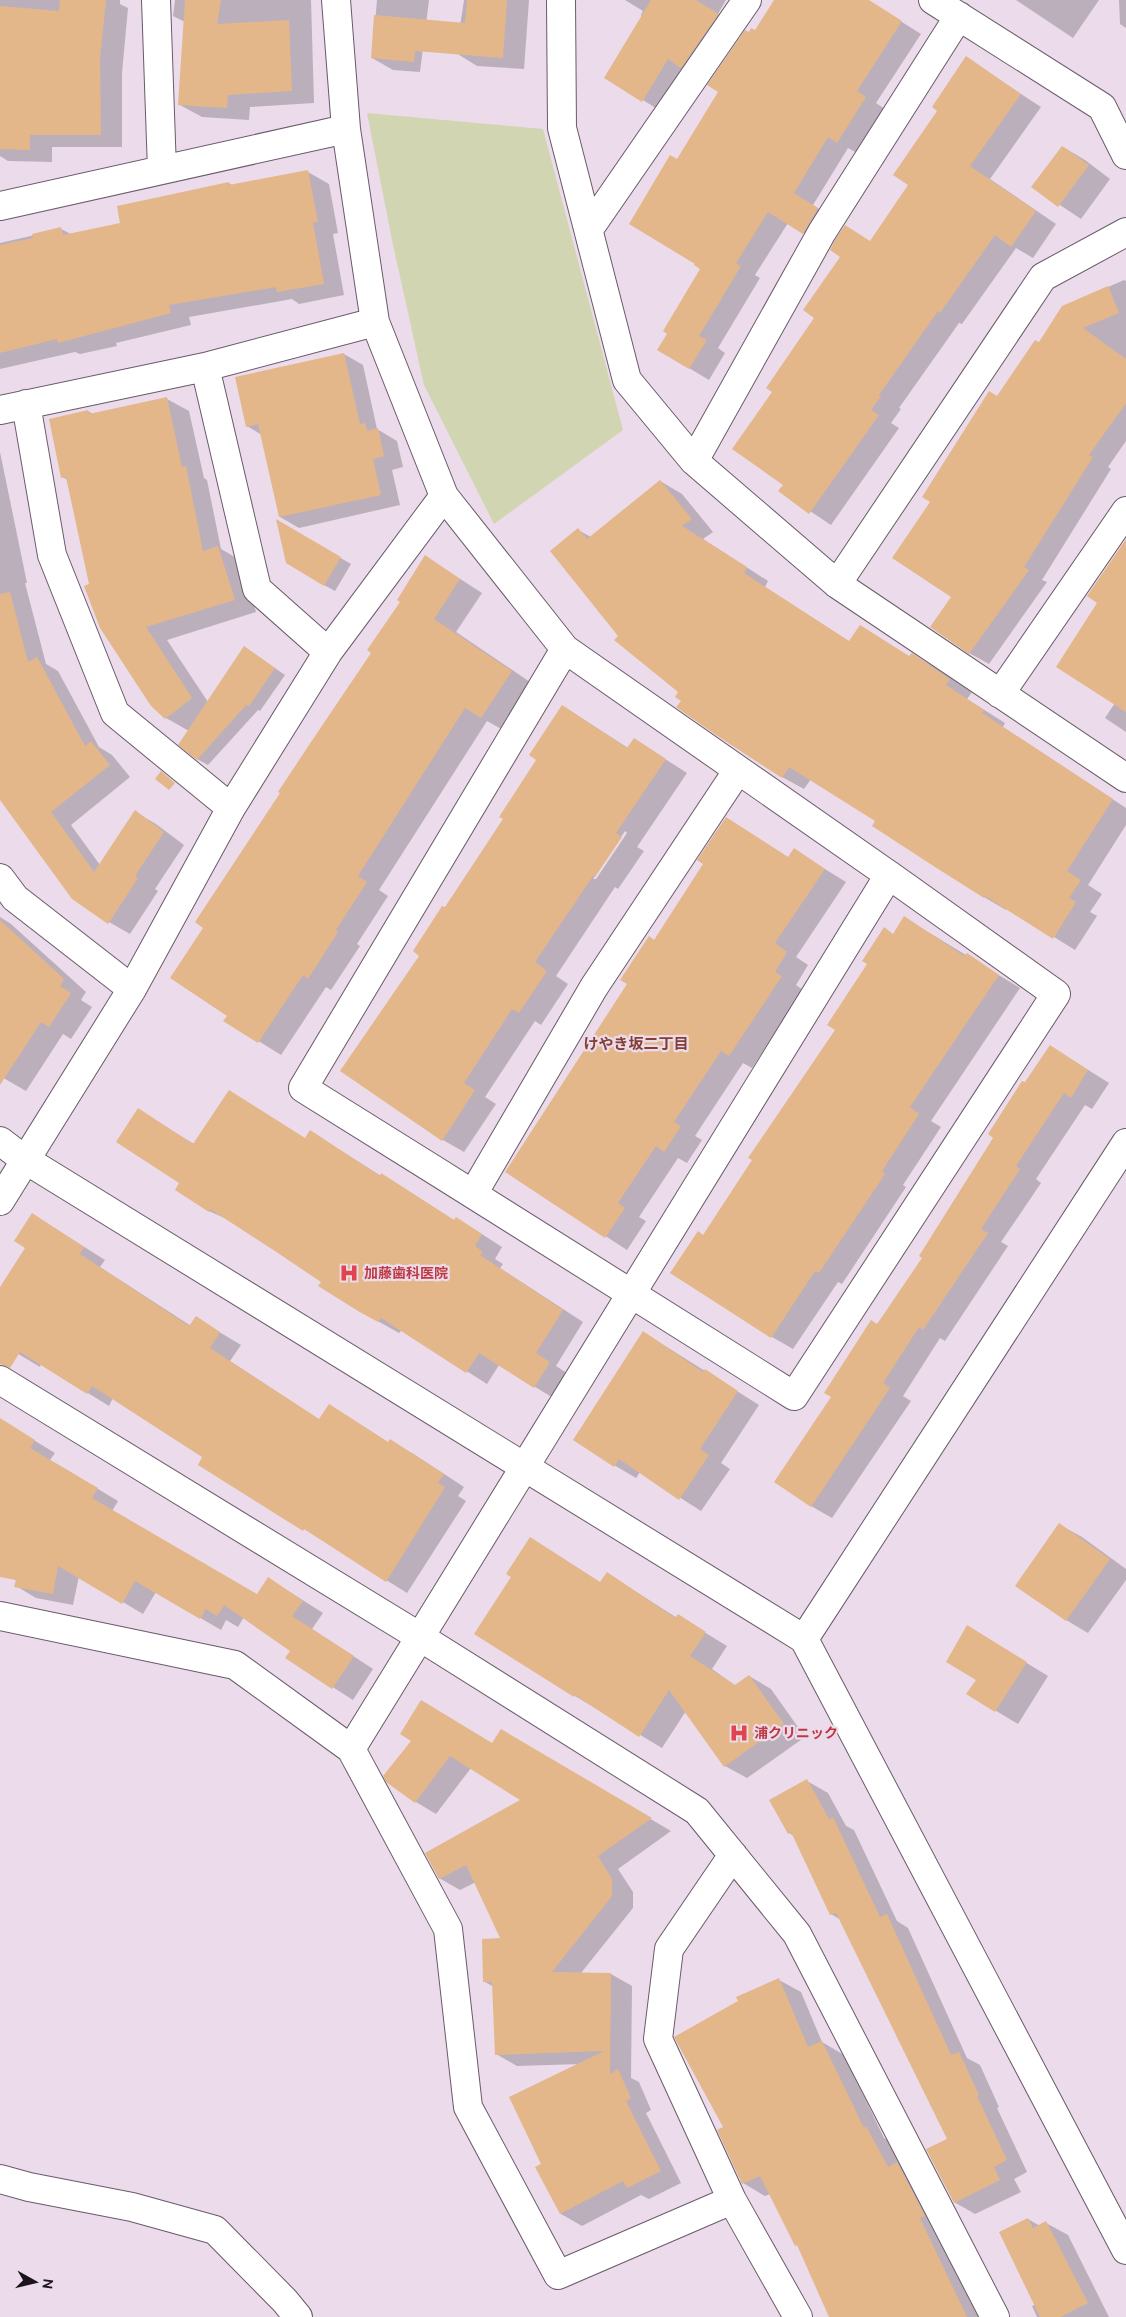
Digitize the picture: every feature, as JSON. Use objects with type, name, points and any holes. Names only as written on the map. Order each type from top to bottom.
[{"type":"street","points":[[156,0],[162,170]]},
{"type":"street","points":[[336,0],[346,129],[375,322],[444,496],[565,649],[1056,994],[794,1396],[303,1088],[565,649]]},
{"type":"street","points":[[561,0],[562,128],[628,380],[694,461],[836,584],[1126,778]]},
{"type":"street","points":[[589,229],[747,0]]},
{"type":"street","points":[[933,0],[1102,107],[1126,155]]},
{"type":"street","points":[[694,461],[822,232],[959,16]]},
{"type":"street","points":[[0,206],[346,129]]},
{"type":"street","points":[[836,584],[1043,276],[1126,232]]},
{"type":"street","points":[[0,410],[205,367],[375,322]]},
{"type":"street","points":[[205,367],[257,589],[328,652]]},
{"type":"street","points":[[26,404],[52,555],[115,714],[231,808]]},
{"type":"street","points":[[0,1201],[132,989],[231,808],[328,652],[444,496]]},
{"type":"street","points":[[1000,694],[1126,511]]},
{"type":"street","points":[[473,1194],[594,987],[738,770]]},
{"type":"street","points":[[352,1748],[889,875]]},
{"type":"street","points":[[0,878],[15,898],[132,989]]},
{"type":"street","points":[[0,1141],[26,1160],[804,1640],[1126,2250]]},
{"type":"street","points":[[804,1640],[1126,1143]]},
{"type":"street","points":[[0,1380],[420,1637],[697,1811],[797,1934],[995,2317]]},
{"type":"street","points":[[0,1616],[235,1665],[352,1748],[448,1929],[468,2107],[558,2275],[732,2200]]},
{"type":"street","points":[[733,1855],[669,1949],[658,2040],[732,2200],[798,2317]]},
{"type":"street","points":[[0,2179],[29,2187],[132,2207],[214,2230],[285,2301],[298,2317]]},
{"type":"green space","points":[[367,113],[543,129],[623,430],[494,524],[424,385],[393,245]]},
{"type":"building","points":[[60,0],[106,0],[100,59],[101,135],[30,135],[30,150],[0,149],[0,6],[59,11]]},
{"type":"building","points":[[185,0],[221,0],[217,24],[289,20],[292,91],[228,95],[227,108],[178,105]]},
{"type":"building","points":[[467,0],[507,0],[503,58],[415,51],[414,62],[371,58],[374,15],[465,23]]},
{"type":"building","points":[[651,0],[696,0],[719,14],[681,68],[668,59],[642,102],[604,78]]},
{"type":"building","points":[[774,0],[869,0],[902,21],[857,91],[866,97],[837,143],[828,137],[794,193],[818,208],[803,234],[768,212],[736,263],[741,266],[699,336],[707,340],[689,369],[657,350],[667,334],[663,331],[700,269],[695,264],[629,224],[670,155],[677,159],[718,92],[707,85],[745,30],[749,32],[751,28],[755,30]]},
{"type":"building","points":[[966,56],[1021,94],[970,166],[1036,211],[1011,247],[995,235],[940,313],[938,311],[879,395],[881,396],[871,410],[879,415],[809,514],[778,491],[783,485],[732,449],[772,392],[766,388],[814,318],[803,310],[840,257],[830,250],[835,240],[845,225],[870,241],[908,185],[893,175],[937,111],[932,107]]},
{"type":"building","points":[[1062,146],[1089,165],[1058,207],[1031,187]]},
{"type":"building","points":[[308,170],[318,222],[313,223],[324,284],[277,292],[276,287],[169,305],[171,313],[58,343],[57,339],[0,353],[0,245],[33,238],[32,234],[61,227],[63,235],[120,223],[117,206],[229,182],[229,185]]},
{"type":"building","points":[[1108,286],[1119,313],[1083,328],[1126,359],[1126,403],[1089,455],[1093,457],[1024,567],[1029,570],[969,654],[930,627],[951,597],[892,558],[930,502],[922,497],[989,391],[997,396],[1035,340],[1039,342],[1062,306]]},
{"type":"building","points":[[344,353],[360,424],[365,423],[367,431],[378,428],[384,456],[373,459],[381,495],[279,517],[258,424],[246,427],[235,377]]},
{"type":"building","points":[[167,397],[182,467],[186,466],[203,551],[218,546],[235,600],[146,627],[192,698],[165,719],[151,706],[100,628],[84,586],[89,584],[66,477],[61,478],[49,419],[88,410],[89,414]]},
{"type":"building","points":[[660,480],[692,519],[682,526],[747,567],[744,573],[849,641],[860,625],[909,656],[912,653],[950,679],[946,685],[984,710],[982,713],[1113,799],[1067,871],[1081,880],[1069,898],[1076,902],[1053,939],[985,896],[984,898],[872,826],[875,821],[789,767],[782,778],[716,735],[676,707],[681,701],[675,697],[678,692],[614,640],[618,636],[550,551],[578,528],[587,539]]},
{"type":"building","points":[[276,519],[341,557],[324,586],[286,563]]},
{"type":"building","points":[[1126,539],[1126,712],[1056,667],[1097,603],[1087,596]]},
{"type":"building","points":[[425,555],[460,579],[434,619],[512,671],[481,718],[465,708],[358,876],[367,882],[336,930],[338,932],[308,979],[303,975],[258,1043],[223,1021],[227,1016],[170,978],[203,928],[195,922],[280,793],[278,792],[371,653],[367,650],[400,602],[397,600]]},
{"type":"building","points":[[10,592],[28,662],[37,657],[85,746],[91,741],[110,765],[51,812],[94,872],[135,810],[164,832],[135,876],[138,878],[108,924],[72,899],[0,800],[0,594]]},
{"type":"building","points":[[244,646],[275,668],[249,706],[246,705],[197,760],[178,745]]},
{"type":"building","points":[[562,705],[627,748],[634,738],[666,759],[616,833],[622,837],[595,877],[593,876],[535,962],[547,971],[519,1013],[512,1009],[464,1083],[475,1090],[442,1141],[340,1071],[419,956],[413,951],[442,906],[445,907],[503,819],[499,817],[536,760],[529,755]]},
{"type":"building","points":[[161,771],[175,783],[169,790],[155,779]]},
{"type":"building","points":[[726,817],[788,857],[794,848],[825,869],[775,943],[787,952],[775,972],[782,976],[729,1056],[721,1051],[674,1122],[681,1126],[664,1152],[656,1146],[618,1203],[625,1208],[605,1238],[505,1172],[627,984],[620,980],[649,936],[654,940],[703,864],[697,860]]},
{"type":"building","points":[[904,916],[964,956],[967,953],[999,975],[910,1107],[919,1114],[882,1171],[885,1174],[819,1273],[815,1271],[771,1338],[670,1273],[698,1231],[703,1235],[752,1160],[748,1158],[835,1030],[827,1025],[867,964],[862,961],[884,927],[893,934]]},
{"type":"building","points":[[0,920],[64,979],[60,986],[71,993],[49,1027],[41,1022],[0,1085]]},
{"type":"building","points":[[1050,1045],[1088,1070],[1071,1098],[1064,1093],[1016,1166],[1020,1169],[981,1229],[988,1233],[923,1330],[919,1327],[883,1383],[890,1388],[811,1507],[774,1482],[831,1397],[824,1393],[871,1320],[877,1324],[922,1258],[919,1256],[993,1138],[988,1134],[1022,1081],[1025,1082]]},
{"type":"building","points":[[229,1090],[305,1138],[310,1130],[380,1176],[381,1173],[454,1220],[456,1217],[482,1234],[475,1246],[483,1252],[480,1255],[563,1310],[536,1353],[550,1362],[534,1388],[479,1353],[466,1373],[381,1318],[378,1322],[358,1311],[318,1286],[321,1282],[275,1251],[210,1209],[209,1212],[175,1190],[179,1183],[116,1142],[138,1108],[193,1144]]},
{"type":"building","points":[[32,1213],[84,1247],[80,1254],[189,1326],[196,1316],[220,1332],[210,1348],[319,1419],[329,1404],[388,1442],[390,1439],[444,1474],[438,1483],[445,1487],[386,1582],[304,1529],[303,1531],[198,1465],[202,1457],[92,1386],[87,1394],[20,1352],[10,1368],[0,1364],[0,1287],[25,1248],[14,1241]]},
{"type":"building","points":[[643,1331],[703,1372],[705,1369],[738,1391],[700,1449],[709,1455],[679,1500],[619,1459],[614,1467],[573,1440]]},
{"type":"building","points":[[0,1418],[35,1440],[30,1448],[98,1488],[92,1498],[257,1594],[268,1577],[303,1601],[292,1616],[354,1656],[332,1689],[285,1658],[290,1651],[224,1605],[217,1616],[206,1609],[200,1619],[135,1581],[122,1604],[58,1566],[53,1594],[14,1587],[16,1580],[0,1577]]},
{"type":"building","points":[[1059,1523],[1110,1559],[1066,1621],[1015,1586]]},
{"type":"building","points":[[530,1537],[600,1582],[607,1572],[675,1618],[678,1614],[706,1632],[690,1656],[735,1685],[749,1675],[784,1724],[724,1767],[669,1690],[639,1737],[575,1695],[574,1697],[474,1634],[511,1577],[506,1574]]},
{"type":"building","points":[[967,1625],[1027,1662],[995,1712],[966,1694],[976,1680],[946,1662]]},
{"type":"building","points":[[421,1700],[492,1743],[501,1729],[652,1818],[598,1856],[612,1879],[612,1896],[552,1972],[611,1973],[610,2074],[618,2069],[631,2098],[626,2101],[661,2171],[627,2188],[623,2181],[560,2214],[535,2167],[541,2164],[509,2097],[604,2051],[495,2055],[492,1982],[483,1982],[482,1939],[500,1938],[466,1865],[439,1879],[425,1853],[520,1800],[450,1756],[415,1803],[386,1782],[383,1776],[411,1741],[400,1734]]},
{"type":"building","points":[[807,1779],[829,1819],[833,1817],[880,1917],[887,1914],[951,2055],[959,2052],[1007,2160],[994,2167],[1000,2180],[954,2203],[926,2149],[947,2139],[836,1913],[830,1915],[791,1832],[788,1834],[769,1800]]},
{"type":"building","points":[[779,1978],[808,2047],[822,2041],[864,2128],[866,2126],[888,2167],[897,2162],[925,2216],[920,2218],[967,2317],[829,2317],[797,2245],[795,2246],[760,2176],[742,2184],[717,2130],[723,2127],[674,2037],[738,2001],[736,1997]]},
{"type":"building","points":[[1028,2218],[1033,2228],[1046,2221],[1088,2303],[1060,2317],[1040,2317],[999,2232]]},
{"type":"place","name":"加藤歯科医院","points":[[349,1273]]},
{"type":"place","name":"浦クリニック","points":[[739,1733]]},
{"type":"district","name":"けやき坂二丁目","points":[[636,1043]]}]
